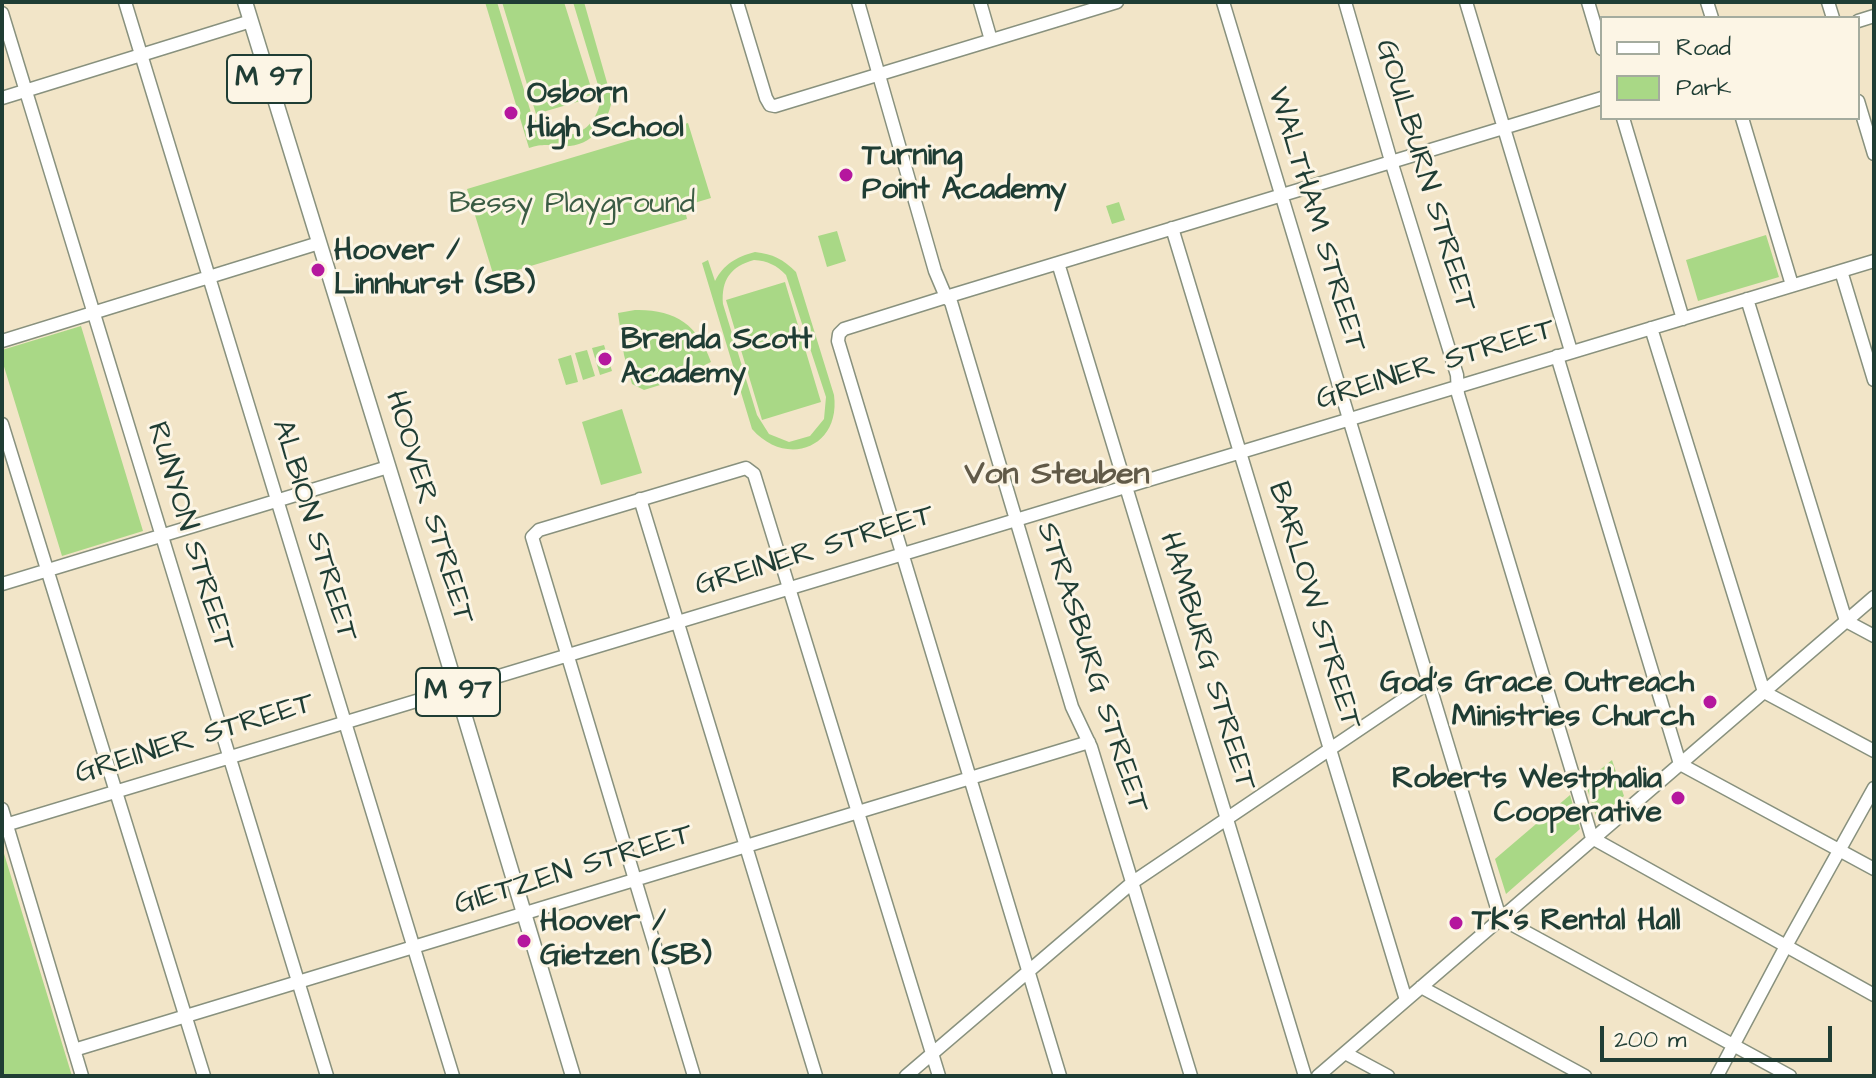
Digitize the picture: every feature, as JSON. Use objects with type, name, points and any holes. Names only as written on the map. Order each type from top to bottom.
[{"type":"main road","name":"HOOVER STREET","points":[[245,2],[573,1076]]},
{"type":"street","name":"ALBION STREET","points":[[125,2],[453,1076]]},
{"type":"street","points":[[737,2],[770,105],[782,105],[878,72],[1109,3]]},
{"type":"street","name":"STRASBURG STREET","points":[[858,2],[935,271],[951,302],[1072,707],[1089,742],[1191,1076]]},
{"type":"street","points":[[980,2],[991,40]]},
{"type":"street","name":"WALTHAM STREET","points":[[1223,2],[1500,918]]},
{"type":"street","name":"GOULBURN STREET","points":[[1345,2],[1592,838]]},
{"type":"street","points":[[1466,2],[1571,351]]},
{"type":"street","points":[[1588,2],[1600,42]]},
{"type":"street","name":"RUNYON STREET","points":[[2,13],[327,1076]]},
{"type":"street","points":[[2,98],[251,21]]},
{"type":"street","points":[[1060,1076],[901,554],[838,341],[839,334],[844,329],[946,297],[1600,99]]},
{"type":"street","points":[[1860,108],[1874,154]]},
{"type":"street","points":[[1624,120],[1683,319]]},
{"type":"street","points":[[1743,120],[1792,285]]},
{"type":"street","name":"BARLOW STREET","points":[[1172,228],[1406,1000]]},
{"type":"street","points":[[2,341],[319,243]]},
{"type":"street","name":"GREINER STREET","points":[[4,825],[1874,261]]},
{"type":"street","name":"HAMBURG STREET","points":[[1058,263],[1305,1076]]},
{"type":"street","points":[[1841,271],[1874,380]]},
{"type":"street","points":[[1747,299],[1846,621],[1874,636]]},
{"type":"street","points":[[1651,328],[1764,692],[1874,751]]},
{"type":"street","points":[[1557,356],[1680,764],[1874,869]]},
{"type":"street","points":[[2,424],[204,1076]]},
{"type":"street","points":[[2,584],[388,467]]},
{"type":"street","points":[[691,1075],[531,541],[533,534],[742,468],[750,469],[754,474],[939,1076]]},
{"type":"street","points":[[640,499],[816,1076]]},
{"type":"street","points":[[1318,1076],[1874,597]]},
{"type":"street","points":[[906,1076],[1133,882],[1428,683]]},
{"type":"street","name":"GIETZEN STREET","points":[[74,1050],[1089,742]]},
{"type":"street","points":[[1717,1076],[1874,788]]},
{"type":"street","points":[[2,809],[4,825],[82,1076]]},
{"type":"street","points":[[1592,838],[1874,995]]},
{"type":"street","points":[[1500,918],[1790,1076]]},
{"type":"street","points":[[1421,987],[1585,1076]]},
{"type":"street","points":[[1345,1053],[1388,1076]]},
{"type":"green space","points":[[485,2],[497,2],[532,116],[553,133],[564,135],[575,134],[592,121],[601,95],[573,2],[584,2],[612,100],[606,119],[588,140],[571,146],[529,148]]},
{"type":"green space","points":[[502,2],[564,2],[594,97],[536,114]]},
{"type":"green space","name":"Bessy Playground","points":[[688,123],[711,198],[684,206],[687,219],[494,277],[467,189]]},
{"type":"green space","points":[[1119,202],[1125,220],[1112,224],[1106,206]]},
{"type":"green space","points":[[837,231],[846,261],[827,267],[818,236]]},
{"type":"green space","points":[[1766,235],[1779,277],[1698,301],[1686,260]]},
{"type":"green space","points":[[755,252],[782,260],[796,272],[834,395],[834,413],[829,428],[820,439],[808,446],[780,448],[752,429],[702,263],[708,260],[715,281],[736,259]],"holes":[[[759,261],[772,264],[786,275],[826,397],[824,419],[810,436],[789,442],[769,434],[757,415],[723,304],[729,275],[739,266]]]},
{"type":"green space","points":[[785,282],[821,402],[762,420],[726,300]]},
{"type":"green space","points":[[635,310],[662,312],[683,321],[699,338],[711,362],[673,381],[644,390],[632,384],[618,313]]},
{"type":"green space","points":[[81,326],[143,531],[62,556],[2,360],[2,350]]},
{"type":"green space","points":[[604,345],[612,371],[600,375],[592,348]]},
{"type":"green space","points":[[587,350],[595,376],[583,380],[575,353]]},
{"type":"green space","points":[[571,355],[578,382],[566,385],[558,359]]},
{"type":"green space","points":[[622,409],[642,473],[601,485],[582,422]]},
{"type":"green space","points":[[1612,760],[1624,796],[1597,819],[1585,782]]},
{"type":"green space","points":[[1570,795],[1580,829],[1506,894],[1495,859]]},
{"type":"green space","points":[[2,847],[72,1076],[2,1076]]},
{"type":"place","name":"Osborn High School","points":[[511,113]]},
{"type":"place","name":"Turning Point Academy","points":[[846,175]]},
{"type":"place","name":"Hoover / Linnhurst (SB)","points":[[318,270]]},
{"type":"place","name":"Brenda Scott Academy","points":[[605,359]]},
{"type":"place","name":"God's Grace Outreach Ministries Church","points":[[1710,702]]},
{"type":"place","name":"Roberts Westphalia Cooperative","points":[[1678,798]]},
{"type":"place","name":"TK's Rental Hall","points":[[1456,923]]},
{"type":"place","name":"Hoover / Gietzen (SB)","points":[[524,941]]},
{"type":"district","name":"Von Steuben","points":[[1057,476]]}]
